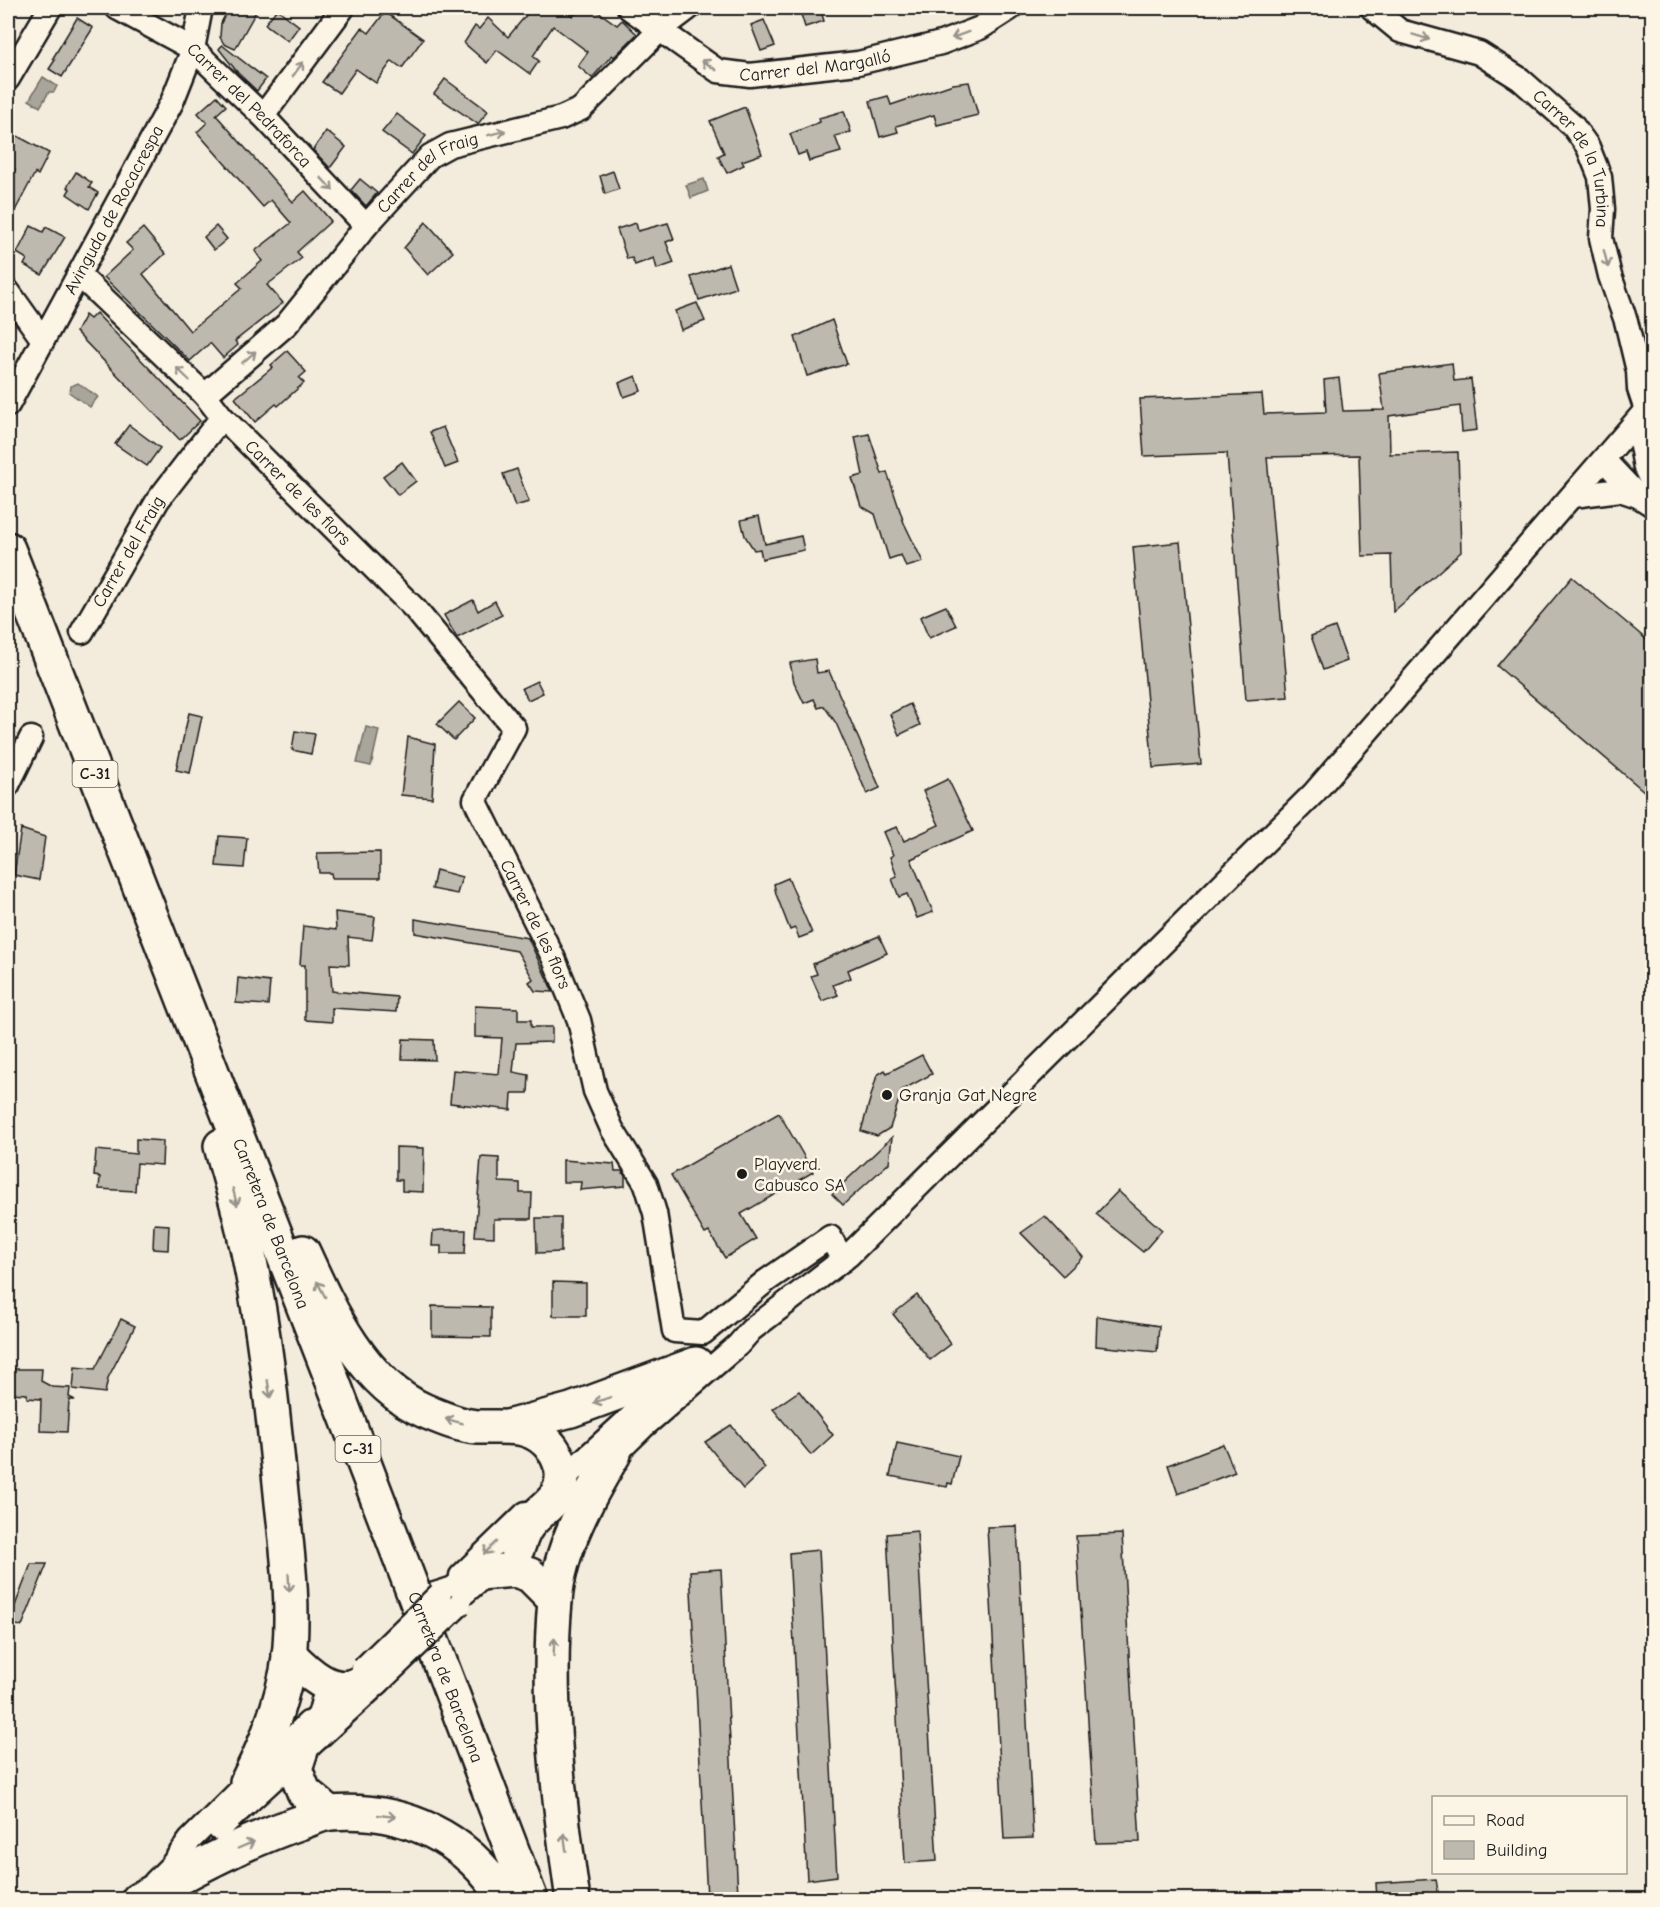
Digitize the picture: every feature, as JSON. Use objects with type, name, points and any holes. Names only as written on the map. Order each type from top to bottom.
[{"type":"highway","name":"Carretera de Barcelona","points":[[8,549],[531,1899]]},
{"type":"highway","points":[[183,999],[313,1275],[344,1331],[366,1364],[400,1398],[423,1410],[448,1420],[476,1427],[511,1426],[529,1429],[546,1441],[557,1455],[563,1479],[554,1501],[526,1527],[506,1560],[479,1573],[456,1593],[445,1599]]},
{"type":"highway","points":[[183,999],[244,1231],[274,1419],[285,1528],[289,1591],[288,1654],[279,1705],[247,1782]]},
{"type":"highway","points":[[511,1426],[571,1410],[696,1364]]},
{"type":"highway","points":[[573,1899],[562,1826],[554,1712],[555,1600],[564,1561],[578,1523],[614,1454]]},
{"type":"highway","points":[[506,1560],[515,1570],[530,1575],[555,1600]]},
{"type":"highway","points":[[288,1654],[308,1674],[327,1684],[353,1686],[358,1685],[389,1656],[416,1646]]},
{"type":"highway","points":[[329,1813],[304,1792],[295,1769],[305,1738],[353,1686]]},
{"type":"highway","points":[[138,1899],[217,1857],[285,1828],[329,1813],[402,1818],[437,1831],[475,1860],[505,1899]]},
{"type":"street","points":[[8,78],[50,8]]},
{"type":"street","name":"Carrer del Pedraforca","points":[[117,8],[193,49],[263,116],[366,226]]},
{"type":"street","name":"Avinguda de Rocacrespa","points":[[8,405],[172,102],[193,49],[201,8]]},
{"type":"street","points":[[263,116],[343,8]]},
{"type":"street","name":"Carrer del Margalló","points":[[629,8],[718,71],[750,75],[858,63],[940,43],[980,28],[1011,8]]},
{"type":"street","name":"Carrer del Fraig","points":[[205,395],[287,324],[366,226],[430,156],[450,145],[561,118],[581,109],[660,30],[689,8]]},
{"type":"street","name":"Carrer de la Turbina","points":[[1372,8],[1400,31],[1479,53],[1496,63],[1520,79],[1553,107],[1573,126],[1588,147],[1600,177],[1603,209],[1601,238],[1638,370],[1639,389],[1645,412],[1647,488]]},
{"type":"street","points":[[79,275],[205,395],[222,417]]},
{"type":"street","points":[[8,291],[43,340]]},
{"type":"street","points":[[506,1560],[614,1454],[738,1345],[751,1330],[843,1260],[1314,793],[1645,412]]},
{"type":"street","name":"Carrer del Fraig","points":[[82,632],[158,500],[222,417]]},
{"type":"street","name":"Carrer de les flors","points":[[222,417],[415,609],[514,728],[475,800],[554,959],[579,1020],[595,1091],[612,1129],[646,1184],[655,1213],[674,1331],[703,1333],[766,1281],[830,1237],[843,1260]]},
{"type":"street","points":[[1604,460],[1623,459],[1647,488]]},
{"type":"street","points":[[1574,496],[1647,488]]},
{"type":"street","points":[[8,785],[31,738]]},
{"type":"street","points":[[138,1899],[171,1866],[190,1840],[247,1782],[445,1599],[563,1479],[657,1393],[742,1332],[751,1330]]},
{"type":"street","points":[[416,1646],[445,1599]]},
{"type":"street","points":[[171,1866],[184,1860],[299,1757],[353,1686]]},
{"type":"shaded area","points":[[43,77],[57,86],[54,92],[49,92],[40,107],[29,100]]},
{"type":"shaded area","points":[[704,179],[708,191],[691,198],[686,185]]},
{"type":"shaded area","points":[[78,383],[98,397],[90,407],[70,393],[71,386]]},
{"type":"shaded area","points":[[366,727],[379,730],[371,766],[357,763]]},
{"type":"building","points":[[229,8],[258,8],[235,49],[224,44],[220,37],[221,23]]},
{"type":"building","points":[[532,8],[561,8],[573,16],[580,8],[593,8],[617,25],[622,20],[637,34],[614,57],[612,55],[592,78],[578,66],[588,52],[553,26],[533,56],[539,61],[530,74],[497,50],[487,63],[464,43],[475,26],[479,29],[488,18],[508,37]]},
{"type":"building","points":[[799,8],[820,8],[824,21],[805,27]]},
{"type":"building","points":[[277,9],[299,26],[288,41],[265,24]]},
{"type":"building","points":[[385,12],[423,39],[402,68],[392,61],[376,83],[356,69],[339,93],[322,82],[362,28],[369,33]]},
{"type":"building","points":[[77,18],[93,28],[62,77],[49,69]]},
{"type":"building","points":[[764,20],[775,46],[761,51],[751,25]]},
{"type":"building","points":[[222,45],[266,79],[257,91],[238,73],[219,49]]},
{"type":"building","points":[[445,79],[488,111],[478,124],[434,94]]},
{"type":"building","points":[[969,82],[978,115],[937,125],[934,115],[896,126],[898,132],[880,137],[870,101],[888,96],[891,105],[953,84]]},
{"type":"building","points":[[217,96],[226,106],[216,115],[293,202],[305,191],[331,221],[297,252],[302,258],[267,285],[283,303],[235,341],[238,345],[223,358],[210,343],[190,361],[104,277],[133,250],[126,243],[143,228],[165,254],[143,274],[190,331],[242,288],[237,283],[262,261],[255,251],[291,223],[271,200],[263,207],[197,132],[207,123],[198,113]]},
{"type":"building","points":[[745,107],[762,154],[742,161],[744,165],[727,173],[718,156],[724,153],[710,121]]},
{"type":"building","points":[[844,111],[851,132],[835,136],[841,152],[809,161],[806,152],[798,155],[790,134],[820,122],[819,118]]},
{"type":"building","points":[[397,114],[426,136],[412,154],[382,132]]},
{"type":"building","points":[[8,131],[49,153],[38,175],[35,173],[8,224],[8,183],[15,169],[8,165]]},
{"type":"building","points":[[326,131],[346,147],[330,168],[313,150]]},
{"type":"building","points":[[613,171],[619,189],[605,194],[600,176]]},
{"type":"building","points":[[76,172],[92,183],[89,187],[98,193],[89,209],[67,194],[70,189],[67,187]]},
{"type":"building","points":[[360,179],[377,193],[366,206],[351,190]]},
{"type":"building","points":[[426,222],[453,252],[428,275],[404,248]]},
{"type":"building","points":[[636,223],[638,231],[668,223],[674,239],[666,242],[674,263],[657,269],[654,258],[635,265],[632,258],[627,259],[617,229]]},
{"type":"building","points":[[31,226],[43,232],[46,227],[65,237],[42,275],[24,265],[27,259],[17,253]]},
{"type":"building","points":[[216,226],[227,239],[214,250],[204,237]]},
{"type":"building","points":[[728,264],[736,288],[699,300],[691,277]]},
{"type":"building","points":[[697,303],[705,321],[681,330],[675,311]]},
{"type":"building","points":[[96,313],[200,421],[180,440],[76,332],[85,315],[90,319]]},
{"type":"building","points":[[832,320],[847,364],[807,376],[795,337]]},
{"type":"building","points":[[287,351],[306,372],[299,378],[304,383],[278,406],[276,404],[255,422],[235,398],[273,367],[271,365]]},
{"type":"building","points":[[1452,363],[1454,381],[1471,379],[1477,430],[1462,432],[1460,406],[1389,416],[1390,454],[1458,452],[1461,552],[1393,612],[1391,555],[1362,556],[1359,455],[1267,457],[1288,697],[1246,700],[1227,453],[1144,456],[1140,399],[1262,394],[1264,414],[1326,412],[1324,380],[1339,378],[1343,411],[1384,410],[1379,373]]},
{"type":"building","points":[[636,376],[641,391],[624,397],[619,383]]},
{"type":"building","points":[[129,425],[160,448],[147,466],[115,444]]},
{"type":"building","points":[[443,427],[458,463],[445,468],[430,432]]},
{"type":"building","points":[[869,434],[882,474],[887,472],[904,523],[923,562],[906,567],[901,555],[889,559],[875,514],[861,506],[852,478],[863,475],[855,437]]},
{"type":"building","points":[[402,462],[416,481],[398,495],[383,476]]},
{"type":"building","points":[[517,469],[529,502],[515,506],[503,474]]},
{"type":"building","points":[[759,516],[765,544],[801,536],[804,550],[762,559],[760,549],[754,550],[745,536],[741,520]]},
{"type":"building","points":[[1180,542],[1201,764],[1153,768],[1133,547]]},
{"type":"building","points":[[1572,577],[1653,645],[1653,783],[1645,792],[1497,666]]},
{"type":"building","points":[[473,600],[478,611],[495,601],[502,615],[457,638],[444,615]]},
{"type":"building","points":[[946,606],[956,626],[929,638],[920,617]]},
{"type":"building","points":[[1335,627],[1347,661],[1323,670],[1311,636]]},
{"type":"building","points":[[815,659],[817,673],[829,671],[880,788],[867,794],[836,723],[824,706],[818,708],[814,699],[804,703],[794,682],[790,663]]},
{"type":"building","points":[[537,681],[543,693],[528,700],[522,688]]},
{"type":"building","points":[[459,702],[475,718],[454,740],[437,724]]},
{"type":"building","points":[[910,704],[920,725],[899,735],[890,714]]},
{"type":"building","points":[[189,713],[202,716],[190,773],[176,770]]},
{"type":"building","points":[[295,731],[315,734],[311,754],[292,750]]},
{"type":"building","points":[[408,737],[435,744],[432,798],[401,795]]},
{"type":"building","points":[[948,779],[973,831],[911,859],[933,912],[917,918],[907,894],[899,897],[892,879],[897,877],[890,857],[893,855],[883,832],[897,827],[904,841],[939,825],[923,791]]},
{"type":"building","points":[[21,829],[45,837],[39,880],[14,875]]},
{"type":"building","points":[[219,836],[247,838],[244,868],[216,866]]},
{"type":"building","points":[[380,852],[380,878],[332,878],[331,873],[319,873],[317,853]]},
{"type":"building","points":[[436,870],[462,877],[457,894],[432,889]]},
{"type":"building","points":[[788,878],[812,933],[799,938],[795,928],[790,930],[774,884]]},
{"type":"building","points":[[335,912],[375,917],[372,940],[348,937],[349,965],[330,964],[332,991],[397,997],[396,1012],[332,1008],[332,1022],[305,1020],[305,965],[300,965],[303,926],[336,930]]},
{"type":"building","points":[[415,919],[528,938],[553,992],[535,991],[529,982],[533,979],[517,951],[415,933]]},
{"type":"building","points":[[879,936],[887,953],[848,970],[851,978],[833,985],[838,995],[822,1001],[811,976],[817,974],[813,964]]},
{"type":"building","points":[[238,978],[270,982],[268,1005],[236,1003]]},
{"type":"building","points":[[475,1006],[518,1008],[518,1020],[531,1020],[531,1027],[552,1027],[552,1042],[516,1043],[513,1072],[529,1075],[528,1093],[512,1093],[511,1110],[450,1103],[453,1070],[499,1074],[502,1038],[475,1037]]},
{"type":"building","points":[[403,1039],[434,1040],[435,1060],[402,1059]]},
{"type":"building","name":"Granja Gat Negre","points":[[922,1055],[932,1074],[902,1090],[890,1128],[877,1136],[861,1131],[877,1075],[885,1070],[887,1073]]},
{"type":"building","name":"Playverd. Cabusco SA","points":[[779,1113],[813,1172],[741,1214],[756,1239],[725,1258],[709,1232],[705,1234],[671,1175]]},
{"type":"building","points":[[892,1137],[889,1163],[843,1205],[832,1194]]},
{"type":"building","points":[[136,1139],[163,1141],[162,1165],[137,1163],[135,1191],[99,1189],[100,1177],[94,1176],[96,1150],[136,1154]]},
{"type":"building","points":[[396,1147],[424,1148],[423,1192],[402,1191],[402,1180],[396,1180]]},
{"type":"building","points":[[481,1157],[499,1158],[499,1182],[520,1183],[520,1193],[532,1193],[531,1219],[494,1219],[494,1237],[475,1236]]},
{"type":"building","points":[[563,1160],[614,1164],[615,1171],[622,1171],[625,1176],[625,1186],[580,1190],[581,1182],[563,1182]]},
{"type":"building","points":[[1118,1191],[1162,1230],[1143,1252],[1096,1214]]},
{"type":"building","points":[[1045,1216],[1083,1257],[1063,1276],[1021,1233]]},
{"type":"building","points":[[536,1218],[561,1218],[561,1252],[537,1253]]},
{"type":"building","points":[[154,1224],[169,1225],[168,1250],[153,1249]]},
{"type":"building","points":[[466,1230],[465,1254],[441,1254],[441,1246],[432,1246],[433,1231]]},
{"type":"building","points":[[553,1282],[586,1283],[586,1316],[553,1316]]},
{"type":"building","points":[[917,1295],[951,1344],[930,1360],[893,1314]]},
{"type":"building","points":[[432,1306],[491,1307],[491,1337],[432,1336]]},
{"type":"building","points":[[1097,1316],[1159,1326],[1157,1352],[1096,1346]]},
{"type":"building","points":[[121,1319],[135,1326],[108,1378],[105,1393],[73,1389],[75,1367],[95,1369]]},
{"type":"building","points":[[8,1369],[42,1369],[41,1381],[52,1387],[70,1388],[69,1397],[75,1400],[69,1400],[67,1432],[40,1431],[41,1399],[27,1398],[27,1394],[8,1393]]},
{"type":"building","points":[[799,1391],[833,1435],[811,1455],[773,1409]]},
{"type":"building","points":[[731,1425],[765,1468],[743,1489],[705,1442]]},
{"type":"building","points":[[897,1443],[959,1456],[952,1484],[948,1483],[947,1487],[890,1476]]},
{"type":"building","points":[[1223,1444],[1235,1472],[1178,1494],[1168,1465]]},
{"type":"building","points":[[1017,1526],[1033,1838],[1004,1839],[987,1527]]},
{"type":"building","points":[[917,1531],[937,1861],[905,1863],[887,1534]]},
{"type":"building","points":[[1122,1534],[1140,1842],[1096,1843],[1076,1536]]},
{"type":"building","points":[[819,1550],[837,1876],[807,1880],[789,1553]]},
{"type":"building","points":[[31,1564],[47,1564],[22,1626],[8,1624]]},
{"type":"building","points":[[721,1569],[738,1895],[707,1898],[690,1571]]},
{"type":"building","points":[[1436,1879],[1439,1899],[1377,1899],[1376,1883]]},
{"type":"place","name":"Granja Gat Negre","points":[[887,1095]]},
{"type":"place","name":"Playverd. Cabusco SA","points":[[742,1174]]}]
